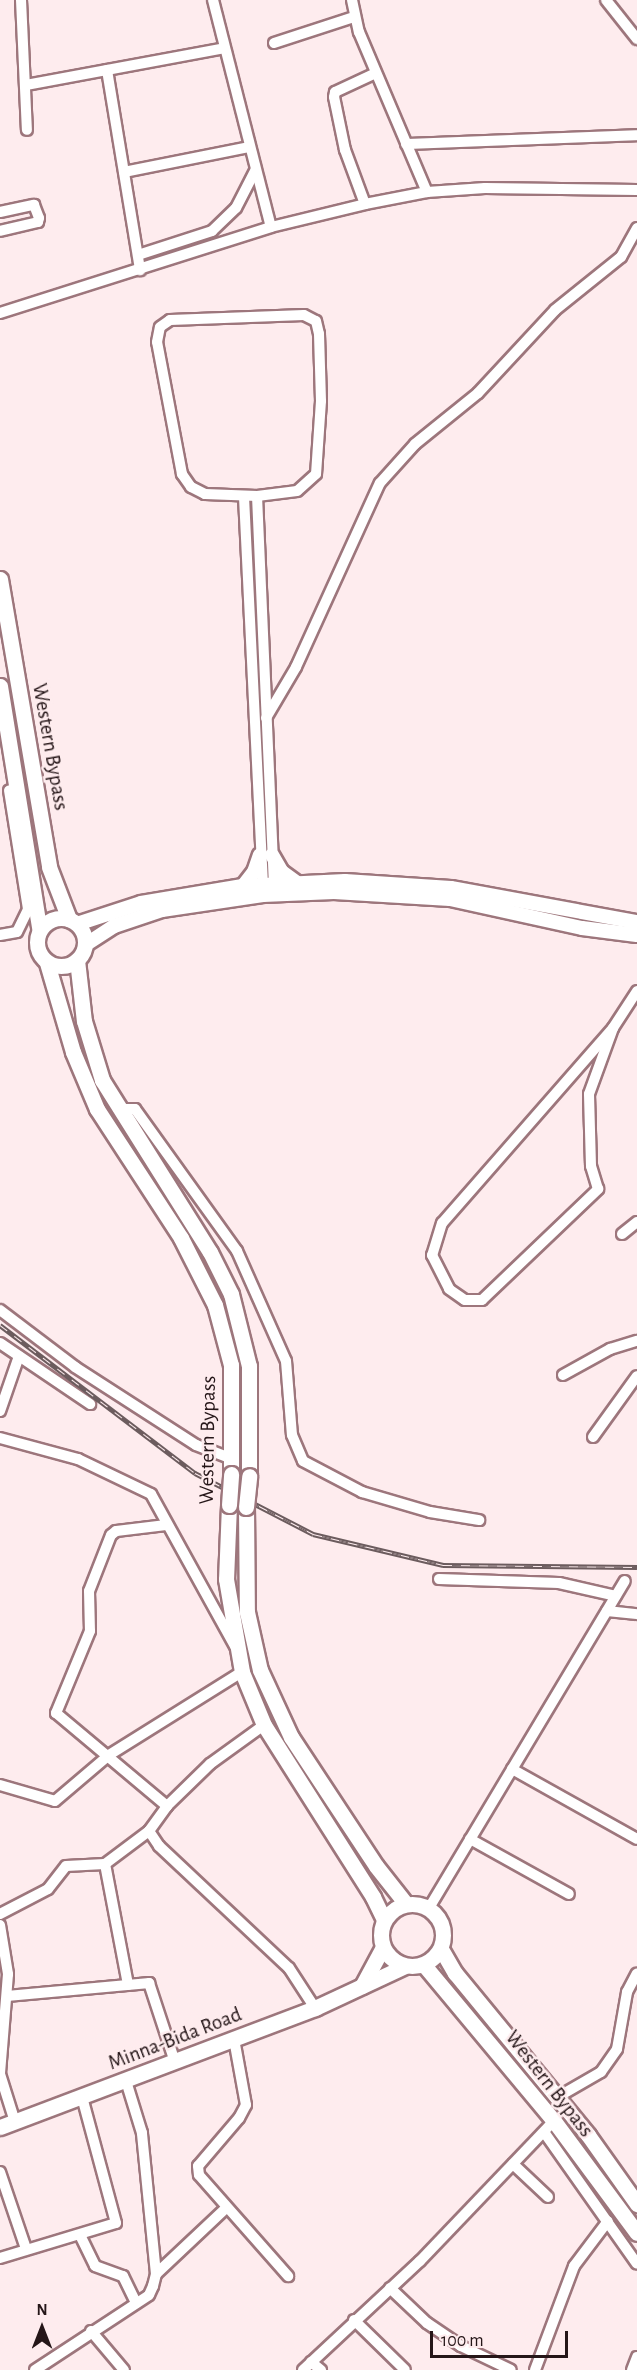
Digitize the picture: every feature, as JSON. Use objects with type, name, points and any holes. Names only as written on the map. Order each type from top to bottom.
[{"type":"main road","name":"Western Bypass","points":[[0,579],[50,867],[73,922]]},
{"type":"main road","name":"Western Bypass","points":[[0,686],[9,791],[39,928]]},
{"type":"main road","points":[[243,886],[266,855],[282,872],[296,882]]},
{"type":"main road","points":[[637,922],[427,884],[296,882],[268,889],[145,914],[114,926],[85,945],[77,960],[64,966],[47,963],[37,947],[39,928],[56,918],[73,922],[141,903],[243,886],[268,889],[425,896],[582,928],[637,935]]},
{"type":"main road","points":[[73,922],[85,945]]},
{"type":"main road","name":"Western Bypass","points":[[77,960],[91,1048],[118,1109],[206,1244],[231,1294],[249,1366],[246,1596],[260,1670],[291,1737],[376,1866],[406,1904]]},
{"type":"main road","name":"Western Bypass","points":[[47,963],[73,1052],[98,1109],[181,1238],[215,1305],[231,1365],[232,1466],[226,1579],[235,1646],[242,1672],[264,1725],[373,1897],[384,1920]]},
{"type":"main road","points":[[362,1986],[383,1947],[384,1920],[406,1904],[429,1908],[441,1922],[441,1949],[424,1965],[405,1966],[396,1962],[383,1947]]},
{"type":"main road","name":"Western Bypass","points":[[441,1949],[455,1973],[556,2098],[637,2204]]},
{"type":"main road","name":"Western Bypass","points":[[424,1965],[549,2127],[637,2233]]},
{"type":"main road","name":"Minna-Bida Road","points":[[7,2124],[315,2008],[405,1966]]},
{"type":"street","points":[[21,0],[27,129]]},
{"type":"street","points":[[213,0],[271,227]]},
{"type":"street","points":[[352,0],[354,17],[427,192]]},
{"type":"street","points":[[606,0],[637,39]]},
{"type":"street","points":[[274,43],[354,17]]},
{"type":"street","points":[[26,85],[225,48]]},
{"type":"street","points":[[107,70],[140,270]]},
{"type":"street","points":[[365,204],[345,150],[334,97],[335,92],[376,73]]},
{"type":"street","points":[[406,144],[637,135]]},
{"type":"street","points":[[124,172],[249,147]]},
{"type":"street","points":[[138,255],[212,231],[236,208],[255,171]]},
{"type":"street","points":[[0,313],[271,227],[365,204],[427,192],[485,188],[637,190]]},
{"type":"street","points":[[0,212],[34,205],[39,220],[0,231]]},
{"type":"street","points":[[266,718],[296,667],[380,483],[415,444],[478,393],[555,310],[621,258],[637,228]]},
{"type":"street","points":[[304,315],[316,321],[321,401],[316,474],[297,491],[244,497],[205,494],[191,487],[182,474],[157,342],[160,327],[170,320],[304,315]]},
{"type":"street","points":[[257,496],[266,718],[266,855]]},
{"type":"street","points":[[244,497],[268,889]]},
{"type":"street","points":[[0,935],[17,932],[28,909],[9,791]]},
{"type":"street","points":[[613,1028],[589,1094],[591,1166],[598,1189],[482,1300],[465,1300],[449,1289],[432,1255],[442,1223],[613,1028],[637,991]]},
{"type":"street","points":[[118,1109],[130,1106],[145,1121],[241,1260],[286,1361],[292,1435],[303,1461],[362,1492],[430,1512],[479,1520]]},
{"type":"street","points":[[622,1234],[637,1222]]},
{"type":"street","points":[[0,1310],[84,1372],[232,1466]]},
{"type":"street","points":[[563,1375],[610,1349],[637,1341]]},
{"type":"street","points":[[0,1342],[90,1404]]},
{"type":"street","points":[[0,1412],[19,1356]]},
{"type":"street","points":[[593,1437],[637,1376]]},
{"type":"street","points":[[0,1437],[117,1475],[151,1494],[166,1525],[235,1646]]},
{"type":"street","points":[[166,1525],[116,1531],[111,1535],[90,1585],[90,1631],[56,1713],[167,1806]]},
{"type":"street","points":[[439,1579],[559,1583],[616,1596]]},
{"type":"street","points":[[429,1908],[625,1581]]},
{"type":"street","points":[[607,1611],[637,1614]]},
{"type":"street","points":[[0,1785],[55,1801],[108,1755],[242,1672]]},
{"type":"street","points":[[0,1914],[48,1889],[66,1866],[105,1864],[149,1831],[167,1806],[210,1764],[264,1725]]},
{"type":"street","points":[[512,1769],[637,1839]]},
{"type":"street","points":[[149,1831],[159,1846],[289,1968],[315,2008]]},
{"type":"street","points":[[470,1839],[568,1894]]},
{"type":"street","points":[[105,1864],[128,1984]]},
{"type":"street","points":[[0,1925],[8,1974],[0,2074],[7,2124]]},
{"type":"street","points":[[556,2098],[601,2072],[617,2049],[627,1992],[637,1973]]},
{"type":"street","points":[[7,1996],[148,1983],[175,2062]]},
{"type":"street","points":[[234,2039],[246,2105],[239,2118],[198,2166],[199,2175],[225,2208],[288,2276]]},
{"type":"street","points":[[35,2370],[91,2331],[149,2295],[156,2274],[142,2133],[126,2081]]},
{"type":"street","points":[[0,2258],[116,2223],[82,2097]]},
{"type":"street","points":[[321,2370],[307,2366],[390,2289],[549,2127],[637,2264]]},
{"type":"street","points":[[513,2164],[548,2197]]},
{"type":"street","points":[[0,2172],[26,2249]]},
{"type":"street","points":[[156,2274],[225,2208]]},
{"type":"street","points":[[536,2370],[574,2266],[608,2221]]},
{"type":"street","points":[[80,2235],[95,2266],[123,2276],[136,2303]]},
{"type":"street","points":[[390,2289],[427,2323],[461,2346],[512,2370]]},
{"type":"street","points":[[354,2320],[405,2370]]},
{"type":"street","points":[[91,2331],[124,2370]]},
{"type":"street","points":[[632,2370],[637,2356]]},
{"type":"railway","points":[[0,1325],[195,1473],[313,1534],[443,1565],[637,1567]]}]
